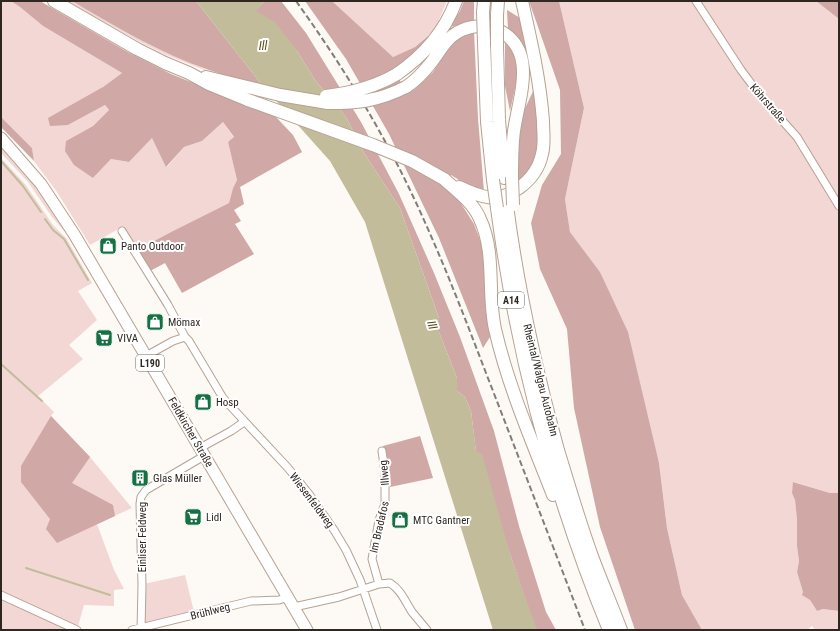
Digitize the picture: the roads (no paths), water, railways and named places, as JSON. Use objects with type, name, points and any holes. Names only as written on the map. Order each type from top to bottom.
[{"type":"highway","points":[[54,1],[137,49],[209,84],[248,100],[373,145],[412,161],[475,195],[487,198],[500,197],[515,191],[527,182],[538,166],[543,154],[542,113],[536,68],[522,1]]},
{"type":"highway","points":[[305,98],[344,94],[361,90],[387,80],[397,74],[432,43],[456,1]]},
{"type":"highway","name":"Rheintal/Walgau Autobahn","points":[[498,1],[498,120],[506,207],[521,293],[535,363],[578,514],[593,558],[621,630]]},
{"type":"highway","name":"Rheintal/Walgau Autobahn","points":[[484,6],[487,122],[503,178]]},
{"type":"highway","points":[[189,73],[280,94],[328,103],[364,102],[385,97],[406,87],[426,70],[446,41],[459,31],[470,27],[486,26],[494,28],[508,37],[515,44],[520,54],[524,70],[514,132],[503,178]]},
{"type":"highway","points":[[444,179],[473,206],[480,218],[487,237],[490,259],[491,310],[506,372],[558,510],[577,544]]},
{"type":"highway","name":"Rheintal/Walgau Autobahn","points":[[506,207],[503,256],[517,329],[559,492],[609,630]]},
{"type":"main road","name":"Feldkircher Straße","points":[[1,138],[41,184],[74,234],[307,630]]},
{"type":"street","name":"Köhrstraße","points":[[696,1],[741,70],[762,98],[797,137],[839,206]]},
{"type":"street","name":"Wiesenfeldweg","points":[[122,231],[165,300],[185,337],[219,393],[244,422],[288,468],[309,494],[346,550],[364,588],[377,630]]},
{"type":"street","points":[[146,356],[173,340],[185,337]]},
{"type":"street","points":[[202,452],[244,422]]},
{"type":"street","name":"Illweg","points":[[382,451],[386,494]]},
{"type":"street","name":"Einliser Feldweg","points":[[141,629],[141,497],[146,490],[202,452]]},
{"type":"street","name":"Im Bradafos","points":[[379,584],[372,559],[379,520],[385,504],[386,494]]},
{"type":"street","points":[[291,602],[339,597],[364,588],[390,583],[396,587],[427,630]]},
{"type":"street","points":[[1,595],[77,630]]},
{"type":"street","name":"Brühlweg","points":[[132,630],[251,601],[279,600],[291,602]]},
{"type":"water","name":"Ill","points":[[196,1],[264,2],[256,11],[276,23],[297,51],[315,80],[346,117],[364,153],[400,208],[439,318],[439,332],[457,378],[457,391],[465,397],[471,411],[476,451],[482,454],[511,557],[537,630],[493,630],[365,222],[330,161],[262,85]]},
{"type":"waterway","points":[[1,161],[23,186],[41,212]]},
{"type":"waterway","points":[[45,219],[53,230],[64,239],[88,280]]},
{"type":"waterway","points":[[1,364],[42,401]]},
{"type":"waterway","points":[[26,568],[110,595]]},
{"type":"railway","points":[[296,1],[360,97],[394,158],[420,210],[465,318],[585,630]]},
{"type":"place","name":"Panto Outdoor","points":[[108,246]]},
{"type":"place","name":"Mömax","points":[[155,322]]},
{"type":"place","name":"VIVA","points":[[104,338]]},
{"type":"place","name":"Hosp","points":[[203,402]]},
{"type":"place","name":"Glas Müller","points":[[140,478]]},
{"type":"place","name":"Lidl","points":[[193,517]]},
{"type":"place","name":"MTC Gantner","points":[[400,520]]}]
